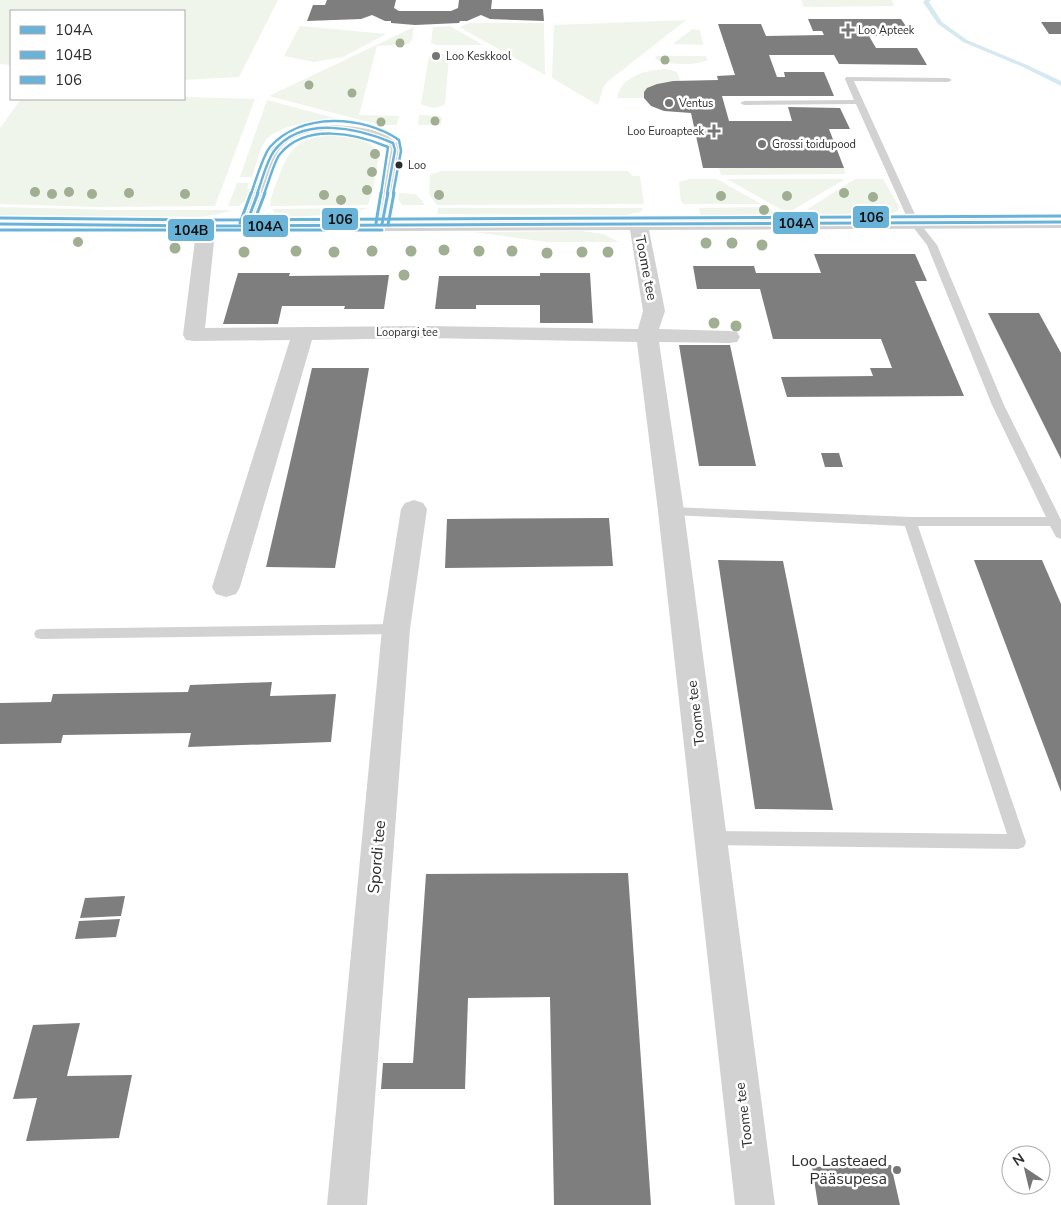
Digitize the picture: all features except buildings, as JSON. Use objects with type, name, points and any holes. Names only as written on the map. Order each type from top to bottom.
[{"type":"street","points":[[0,224],[206,226],[1061,222]]},
{"type":"street","name":"Toome tee","points":[[638,223],[654,311],[647,335],[671,511],[755,1205]]},
{"type":"street","name":"Loopargi tee","points":[[206,226],[194,335],[425,332],[730,337]]},
{"type":"street","points":[[226,587],[303,333]]},
{"type":"street","name":"Spordi tee","points":[[347,1205],[396,630],[414,509]]},
{"type":"lane","points":[[948,80],[849,79],[914,222],[932,245],[998,406],[1061,534]]},
{"type":"lane","points":[[744,103],[860,102]]},
{"type":"lane","points":[[246,225],[274,150],[285,140],[303,132],[339,128],[373,133],[393,143],[395,150],[382,224]]},
{"type":"lane","points":[[671,511],[910,522],[1055,521]]},
{"type":"lane","points":[[711,838],[1018,842],[910,522]]},
{"type":"lane","points":[[41,634],[396,630]]},
{"type":"shaded area","points":[[0,0],[278,0],[239,77],[185,80],[185,10],[10,10],[10,65],[0,64]]},
{"type":"shaded area","points":[[801,0],[892,0],[894,6],[804,7]]},
{"type":"shaded area","points":[[686,20],[607,82],[603,88],[598,105],[552,78],[554,25]]},
{"type":"shaded area","points":[[469,23],[544,23],[545,75],[459,27]]},
{"type":"shaded area","points":[[300,26],[386,34],[343,57],[314,62],[284,56]]},
{"type":"shaded area","points":[[450,26],[483,45],[436,45],[431,43],[433,27]]},
{"type":"shaded area","points":[[414,27],[412,40],[409,44],[377,46],[359,115],[399,116],[397,125],[380,125],[269,96]]},
{"type":"shaded area","points":[[692,29],[700,30],[703,45],[673,44]]},
{"type":"shaded area","points":[[447,54],[449,57],[445,104],[439,107],[421,104],[429,56]]},
{"type":"shaded area","points":[[706,56],[707,60],[689,64],[675,64],[657,60],[655,57]]},
{"type":"shaded area","points":[[666,69],[677,72],[680,81],[656,84],[644,92],[644,98],[617,98],[619,90],[629,79],[650,71]]},
{"type":"shaded area","points":[[185,97],[255,99],[215,206],[97,207],[0,204],[0,128],[20,100],[185,100]]},
{"type":"shaded area","points":[[267,100],[346,121],[314,122],[279,131],[270,136],[264,143],[252,177],[240,177]]},
{"type":"shaded area","points":[[419,115],[440,116],[442,118],[441,125],[418,125]]},
{"type":"shaded area","points":[[330,135],[357,138],[375,148],[379,154],[373,190],[368,205],[270,206],[276,183],[292,151],[310,139]]},
{"type":"shaded area","points":[[719,168],[844,168],[845,174],[721,175]]},
{"type":"shaded area","points":[[441,171],[628,171],[633,176],[640,176],[644,204],[437,205],[429,194],[430,175]]},
{"type":"shaded area","points":[[689,179],[717,179],[761,204],[684,204],[681,202],[679,182]]},
{"type":"shaded area","points":[[727,179],[845,179],[793,210],[783,210]]},
{"type":"shaded area","points":[[855,179],[883,179],[899,206],[898,211],[887,215],[800,214]]},
{"type":"shaded area","points":[[237,183],[249,183],[247,188],[252,190],[246,200],[239,206],[228,206]]},
{"type":"shaded area","points":[[399,193],[416,194],[425,205],[402,205],[398,199]]},
{"type":"shaded area","points":[[0,207],[113,210],[232,210],[200,217],[0,217]]},
{"type":"shaded area","points":[[766,207],[779,215],[700,215],[699,208]]},
{"type":"shaded area","points":[[367,208],[351,214],[283,217],[276,215],[272,209]]},
{"type":"shaded area","points":[[438,208],[643,208],[641,212],[626,215],[437,214]]},
{"type":"shaded area","points":[[583,231],[603,234],[619,242],[546,242],[474,232]]},
{"type":"waterway","points":[[928,0],[926,2],[940,23],[965,41],[1025,66],[1061,84]]},
{"type":"transit line","name":"106","points":[[240,223],[266,154],[280,137],[295,129],[312,124],[351,122],[370,125],[386,131],[399,140],[401,151],[388,225]]},
{"type":"transit line","name":"104A","points":[[246,225],[275,150],[287,140],[300,133],[332,128],[364,132],[393,143],[395,150],[382,224]]},
{"type":"transit line","name":"104B","points":[[252,227],[279,155],[289,145],[302,139],[316,135],[331,134],[362,138],[388,147],[376,223]]},
{"type":"transit line","name":"106","points":[[0,218],[206,220],[1061,216]]},
{"type":"transit line","name":"104A","points":[[0,224],[206,226],[1061,222]]},
{"type":"transit line","name":"104B","points":[[0,230],[382,230]]},
{"type":"place","name":"Loo Apteek","points":[[848,30]]},
{"type":"place","name":"Loo Keskkool","points":[[436,56]]},
{"type":"place","name":"Ventus","points":[[669,103]]},
{"type":"place","name":"Loo Euroapteek","points":[[714,131]]},
{"type":"place","name":"Grossi toidupood","points":[[762,144]]},
{"type":"place","name":"Loo","points":[[399,165]]},
{"type":"place","name":"Loo Lasteaed Pääsupesa","points":[[897,1170]]}]
